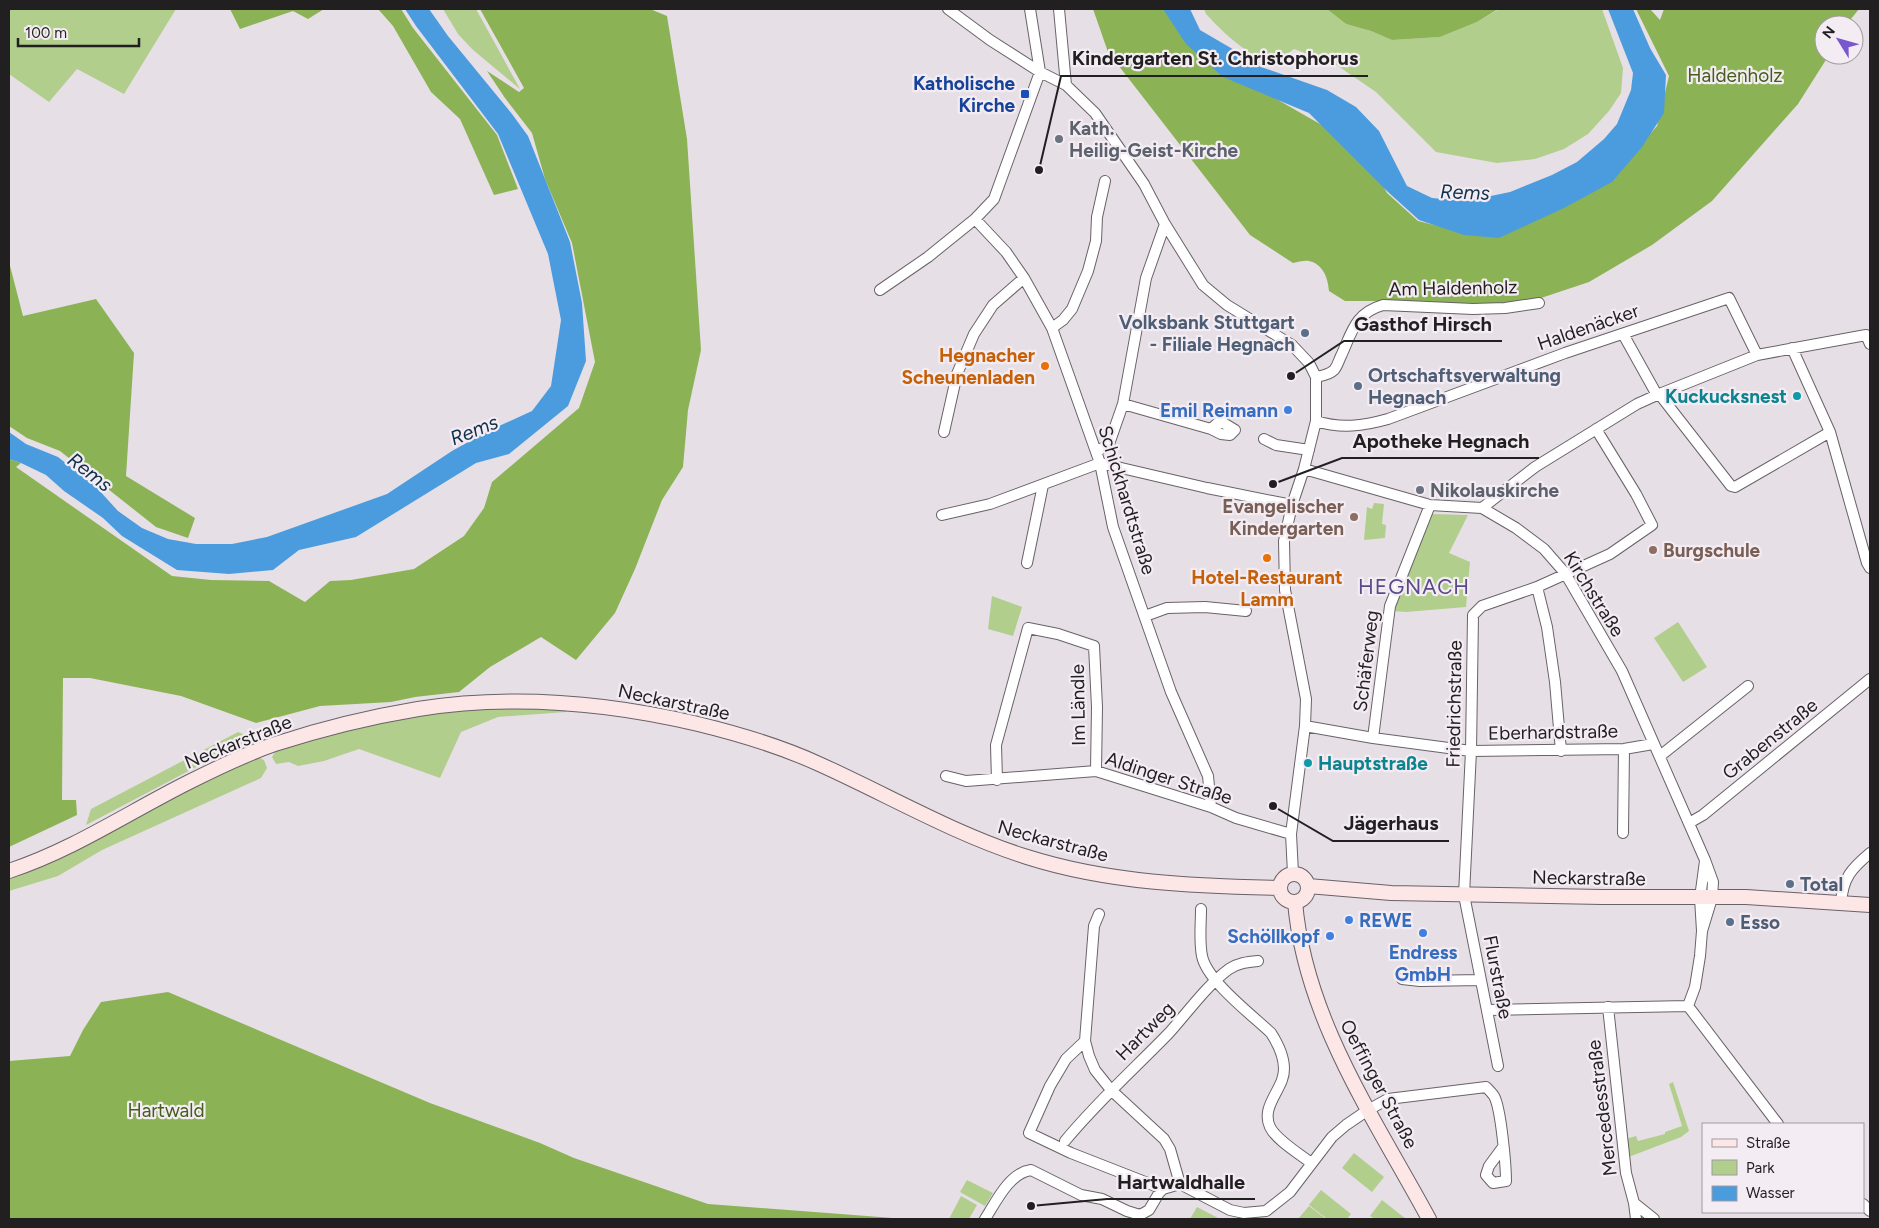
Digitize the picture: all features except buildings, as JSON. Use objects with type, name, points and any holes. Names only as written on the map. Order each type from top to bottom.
[{"type":"main road","name":"Neckarstraße","points":[[9,872],[61,849],[188,782],[275,744],[363,720],[419,709],[498,702],[545,701],[576,703],[673,718],[756,739],[816,762],[959,832],[1003,849],[1052,864],[1096,874],[1172,884],[1279,888]]},
{"type":"main road","points":[[1293,873],[1303,876],[1308,886],[1305,897],[1295,902],[1284,898],[1279,888],[1285,876],[1293,873]]},
{"type":"main road","name":"Neckarstraße","points":[[1308,886],[1391,893],[1746,897],[1870,905]]},
{"type":"main road","name":"Oeffinger Straße","points":[[1295,902],[1299,933],[1307,967],[1327,1029],[1348,1073],[1429,1219]]},
{"type":"street","points":[[948,9],[990,40],[1040,72],[1066,85],[1100,119],[1144,184],[1164,224],[1203,285],[1227,305],[1292,345],[1309,363],[1316,377],[1316,421],[1304,469],[1292,505],[1284,541],[1285,590],[1306,699],[1305,726],[1291,834],[1293,873]]},
{"type":"street","points":[[880,290],[928,257],[975,219],[994,198],[1040,72],[1030,9]]},
{"type":"street","points":[[1059,9],[1066,85]]},
{"type":"street","points":[[1052,328],[1063,320],[1072,309],[1088,271],[1096,241],[1097,217],[1104,181]]},
{"type":"street","name":"Schickhardtstraße","points":[[975,219],[1006,252],[1024,278],[1052,328],[1100,463],[1113,526],[1171,692],[1208,776],[1211,807]]},
{"type":"street","points":[[1096,452],[1109,444],[1123,404],[1146,278],[1164,224]]},
{"type":"street","points":[[944,432],[957,374],[974,334],[993,305],[1024,278]]},
{"type":"street","name":"Haldenäcker","points":[[1316,421],[1339,427],[1363,426],[1388,419],[1565,353],[1729,298],[1757,355]]},
{"type":"street","name":"Am Haldenholz","points":[[1316,377],[1326,375],[1334,370],[1358,320],[1366,312],[1383,305],[1473,309],[1505,308],[1539,303]]},
{"type":"street","points":[[1624,334],[1658,395],[1731,486],[1735,487],[1830,432]]},
{"type":"street","points":[[1482,508],[1535,467],[1637,404],[1757,355],[1792,348],[1868,340]]},
{"type":"street","points":[[1792,348],[1830,432],[1870,568]]},
{"type":"street","points":[[1123,404],[1211,429]]},
{"type":"street","name":"Friedrichstraße","points":[[1464,895],[1471,751],[1473,616],[1482,606],[1537,586],[1610,554],[1652,525],[1636,494],[1596,429]]},
{"type":"street","points":[[1264,439],[1276,445],[1308,450]]},
{"type":"street","points":[[942,515],[990,504],[1100,463],[1207,488],[1292,505]]},
{"type":"street","name":"Kirchstraße","points":[[1304,469],[1430,506],[1482,508],[1516,528],[1544,549],[1565,574],[1622,671],[1705,860],[1706,898],[1695,987],[1688,1006]]},
{"type":"street","points":[[1027,563],[1043,485]]},
{"type":"street","name":"Schäferweg","points":[[1373,738],[1390,606],[1430,506]]},
{"type":"street","points":[[1537,586],[1549,636],[1561,751]]},
{"type":"street","points":[[1145,616],[1167,608],[1205,607],[1246,611]]},
{"type":"street","name":"Im Ländle","points":[[996,780],[996,746],[1028,628],[1094,646],[1097,707],[1096,771]]},
{"type":"street","name":"Grabenstraße","points":[[1689,823],[1704,815],[1870,679]]},
{"type":"street","points":[[1660,756],[1748,686]]},
{"type":"street","name":"Eberhardstraße","points":[[1305,726],[1373,738],[1471,751],[1624,749],[1653,744]]},
{"type":"street","points":[[1623,833],[1624,749]]},
{"type":"street","name":"Aldinger Straße","points":[[946,776],[966,781],[996,780],[1096,771],[1211,807],[1236,818],[1291,834]]},
{"type":"street","points":[[1841,903],[1845,881],[1852,869],[1870,853]]},
{"type":"street","name":"Flurstraße","points":[[1464,895],[1498,1066]]},
{"type":"street","points":[[1201,909],[1202,956],[1206,968],[1215,981],[1271,1033],[1278,1043],[1283,1057],[1284,1072],[1282,1081],[1268,1109],[1268,1120],[1271,1128],[1277,1136],[1311,1163]]},
{"type":"street","points":[[1099,914],[1094,926],[1085,1041],[1089,1056],[1095,1070],[1111,1090],[1164,1139],[1170,1149],[1180,1184]]},
{"type":"street","name":"Hartweg","points":[[1066,1141],[1111,1090],[1166,1036],[1215,981],[1230,968],[1240,963],[1258,961]]},
{"type":"street","points":[[1402,980],[1481,980]]},
{"type":"street","points":[[1488,1010],[1688,1006],[1777,1123]]},
{"type":"street","name":"Mercedesstraße","points":[[1608,1007],[1626,1173],[1636,1219]]},
{"type":"street","points":[[1085,1041],[1066,1058],[1050,1086],[1028,1133],[1071,1153],[1163,1189]]},
{"type":"street","points":[[985,1219],[1004,1190],[1025,1171],[1031,1170],[1080,1195],[1102,1199],[1140,1215],[1149,1210],[1163,1189],[1180,1184],[1230,1210],[1268,1215],[1290,1192],[1332,1138],[1368,1110],[1388,1099],[1486,1087],[1496,1102],[1503,1147]]},
{"type":"street","points":[[1634,1203],[1654,1219]]},
{"type":"green space","points":[[9,9],[176,9],[124,94],[77,69],[49,102],[9,74]]},
{"type":"green space","points":[[230,9],[324,9],[308,19],[293,11],[240,29]]},
{"type":"green space","points":[[378,9],[401,9],[413,28],[497,135],[518,189],[494,195],[460,119],[431,92],[393,26]]},
{"type":"green space","points":[[443,9],[476,9],[520,89],[472,49],[458,34]]},
{"type":"green space","points":[[480,9],[650,9],[667,16],[687,139],[701,350],[688,410],[683,467],[662,500],[635,569],[615,613],[576,660],[541,637],[490,667],[459,692],[391,702],[320,706],[256,723],[181,696],[90,678],[63,678],[62,800],[76,800],[77,815],[9,847],[9,459],[21,463],[16,467],[172,576],[211,580],[269,581],[305,602],[330,581],[351,580],[414,569],[464,536],[484,508],[492,482],[579,408],[595,362],[572,243],[545,179],[532,133],[487,71],[519,92],[524,88]]},
{"type":"green space","name":"Haldenholz","points":[[1093,9],[1169,9],[1271,96],[1334,132],[1373,167],[1387,193],[1418,221],[1455,230],[1615,174],[1657,126],[1669,76],[1636,9],[1650,9],[1660,20],[1664,9],[1859,9],[1854,15],[1814,15],[1814,65],[1823,65],[1798,104],[1712,201],[1652,245],[1589,282],[1535,300],[1473,307],[1420,301],[1345,301],[1329,291],[1324,272],[1318,265],[1307,261],[1293,263],[1250,235],[1108,52]]},
{"type":"green space","points":[[1204,9],[1327,9],[1346,24],[1371,31],[1392,40],[1440,37],[1477,22],[1499,9],[1602,9],[1623,68],[1621,93],[1609,111],[1588,134],[1564,149],[1535,159],[1497,163],[1436,152],[1376,92],[1335,64],[1294,49],[1277,62],[1257,56],[1238,44],[1206,14]]},
{"type":"green space","points":[[1327,9],[1498,9],[1477,22],[1440,37],[1392,40],[1371,31],[1346,24]]},
{"type":"green space","points":[[9,262],[23,316],[96,299],[134,353],[126,476],[195,518],[188,538],[156,527],[60,451],[27,438],[9,426]]},
{"type":"green space","points":[[1374,503],[1384,504],[1382,524],[1386,525],[1385,538],[1364,540],[1367,507],[1372,509]]},
{"type":"green space","points":[[1430,514],[1468,515],[1449,553],[1470,562],[1466,607],[1406,612],[1393,611],[1391,605]]},
{"type":"green space","points":[[992,596],[1022,607],[1013,636],[988,629]]},
{"type":"green space","points":[[1678,622],[1707,667],[1683,682],[1654,638]]},
{"type":"green space","points":[[569,702],[566,712],[498,717],[461,732],[440,778],[359,749],[324,761],[298,766],[289,762],[276,764],[272,757],[275,752],[312,739],[419,709]]},
{"type":"green space","points":[[238,732],[243,734],[249,741],[86,825],[91,809]]},
{"type":"green space","points":[[251,754],[264,760],[267,768],[261,778],[102,850],[58,876],[9,891],[9,871]]},
{"type":"green space","name":"Hartwald","points":[[168,992],[430,1103],[540,1143],[574,1158],[708,1204],[906,1219],[9,1219],[9,1061],[70,1056],[83,1030],[101,1002]]},
{"type":"green space","points":[[1673,1082],[1689,1131],[1681,1137],[1626,1158],[1623,1140],[1636,1136],[1638,1141],[1665,1134],[1665,1132],[1682,1126],[1669,1084]]},
{"type":"green space","points":[[1354,1153],[1384,1177],[1372,1192],[1342,1168]]},
{"type":"green space","points":[[967,1180],[993,1193],[985,1206],[960,1192]]},
{"type":"green space","points":[[1321,1190],[1351,1214],[1347,1219],[1327,1219],[1309,1205]]},
{"type":"green space","points":[[961,1196],[977,1205],[969,1219],[949,1219]]},
{"type":"green space","points":[[1382,1200],[1406,1219],[1375,1219],[1370,1216]]},
{"type":"green space","points":[[1309,1206],[1326,1219],[1298,1219]]},
{"type":"green space","points":[[1197,1207],[1220,1219],[1190,1219]]},
{"type":"water","points":[[405,9],[429,9],[448,36],[528,136],[570,242],[582,303],[586,361],[568,406],[509,454],[476,463],[356,537],[299,550],[273,570],[229,574],[177,570],[122,536],[103,518],[64,491],[46,475],[9,459],[9,432],[26,444],[58,457],[97,488],[118,511],[142,528],[168,539],[196,544],[232,544],[267,537],[387,494],[452,451],[488,431],[532,411],[551,386],[561,320],[548,254],[498,134]]},
{"type":"water","points":[[1163,9],[1190,9],[1200,30],[1236,51],[1244,61],[1327,90],[1356,107],[1379,131],[1407,186],[1432,198],[1467,201],[1510,192],[1552,175],[1577,162],[1604,139],[1617,124],[1631,90],[1633,73],[1608,9],[1633,9],[1650,48],[1666,75],[1664,113],[1642,147],[1612,182],[1564,208],[1499,238],[1464,235],[1419,220],[1388,192],[1309,113],[1223,77],[1186,44]]},
{"type":"place","name":"Katholische Kirche","points":[[1025,94]]},
{"type":"place","name":"Kath. Heilig-Geist-Kirche","points":[[1059,139]]},
{"type":"place","name":"Kindergarten St. Christophorus","points":[[1039,170]]},
{"type":"place","name":"Volksbank Stuttgart - Filiale Hegnach","points":[[1305,333]]},
{"type":"place","name":"Hegnacher Scheunenladen","points":[[1045,366]]},
{"type":"place","name":"Gasthof Hirsch","points":[[1291,376]]},
{"type":"place","name":"Ortschaftsverwaltung Hegnach","points":[[1358,386]]},
{"type":"place","name":"Kuckucksnest","points":[[1797,396]]},
{"type":"place","name":"Emil Reimann","points":[[1288,410]]},
{"type":"place","name":"Apotheke Hegnach","points":[[1273,484]]},
{"type":"place","name":"Nikolauskirche","points":[[1420,490]]},
{"type":"place","name":"Evangelischer Kindergarten","points":[[1354,517]]},
{"type":"place","name":"Burgschule","points":[[1653,550]]},
{"type":"place","name":"Hotel-Restaurant Lamm","points":[[1267,558]]},
{"type":"place","name":"Hauptstraße","points":[[1308,763]]},
{"type":"place","name":"Jägerhaus","points":[[1273,806]]},
{"type":"place","name":"Total","points":[[1790,884]]},
{"type":"place","name":"REWE","points":[[1349,920]]},
{"type":"place","name":"Esso","points":[[1730,922]]},
{"type":"place","name":"Endress GmbH","points":[[1423,933]]},
{"type":"place","name":"Schöllkopf","points":[[1330,936]]},
{"type":"place","name":"Hartwaldhalle","points":[[1031,1206]]},
{"type":"district","name":"HEGNACH","points":[[1414,586]]},
{"type":"water label","name":"Rems","points":[[1465,192]]},
{"type":"water label","name":"Rems","points":[[474,430]]},
{"type":"water label","name":"Rems","points":[[90,472]]}]
